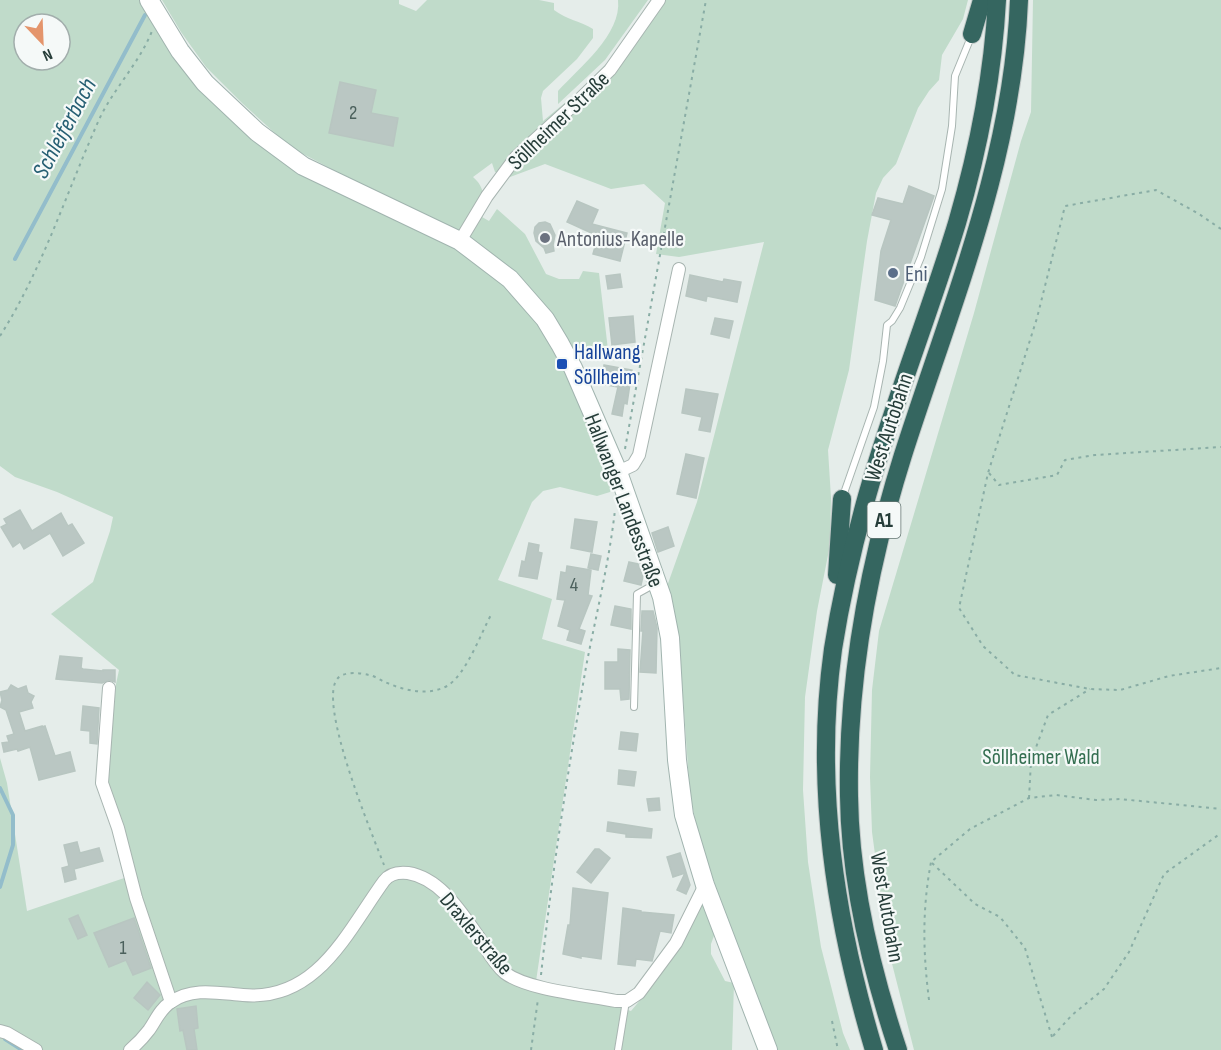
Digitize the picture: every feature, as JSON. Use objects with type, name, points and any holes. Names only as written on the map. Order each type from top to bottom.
[{"type":"highway","points":[[972,34],[982,0]]},
{"type":"highway","name":"West Autobahn","points":[[874,1050],[846,945],[828,822],[826,742],[833,651],[843,592],[867,496],[965,193],[986,100],[997,0]]},
{"type":"highway","name":"West Autobahn","points":[[898,1050],[884,1008],[868,941],[852,839],[849,777],[851,705],[857,651],[870,574],[886,513],[982,218],[998,156],[1015,65],[1019,0]]},
{"type":"highway","points":[[842,499],[837,572],[843,592]]},
{"type":"street","name":"Hallwanger Landesstraße","points":[[149,0],[180,51],[205,83],[230,108],[275,146],[303,166],[460,241],[510,279],[545,319],[573,368],[618,472],[657,583],[670,638],[680,793],[689,837],[768,1050]]},
{"type":"street","name":"Söllheimer Straße","points":[[460,241],[487,196],[516,157],[610,70],[659,0]]},
{"type":"street","points":[[618,472],[633,465],[639,455],[679,268]]},
{"type":"street","points":[[109,688],[102,783],[118,828],[136,898],[171,1002]]},
{"type":"street","name":"Draxlerstraße","points":[[388,875],[405,873],[419,875],[437,887],[453,902],[488,954],[504,972],[520,982],[626,1001]]},
{"type":"street","points":[[130,1050],[150,1029],[159,1012],[186,994],[199,992],[252,996],[287,990],[300,984],[326,962],[341,945],[388,875]]},
{"type":"street","points":[[626,1001],[639,993],[676,943],[705,885]]},
{"type":"street","points":[[4,1032],[36,1050]]},
{"type":"lane","points":[[842,499],[873,407],[883,361],[887,325],[900,308],[921,258],[942,189],[952,126],[956,76],[972,34]]},
{"type":"lane","points":[[634,707],[637,594],[657,583]]},
{"type":"lane","points":[[618,1050],[626,1001]]},
{"type":"path","points":[[618,472],[631,420],[706,0]]},
{"type":"path","points":[[0,336],[20,304],[99,119],[145,48],[158,18]]},
{"type":"path","points":[[1221,229],[1156,190],[1065,206],[1037,318],[988,473],[959,608],[983,646],[1015,675],[1090,690],[1120,690],[1169,676],[1221,668]]},
{"type":"path","points":[[988,473],[999,485],[1058,475],[1065,460],[1095,455],[1221,447]]},
{"type":"path","points":[[531,1050],[552,876],[588,659],[611,543],[615,509]]},
{"type":"path","points":[[388,875],[357,795],[334,714],[333,688],[338,677],[347,674],[371,675],[387,683],[418,692],[433,692],[446,686],[457,679],[465,667],[492,612]]},
{"type":"path","points":[[1029,798],[1031,761],[1048,715],[1090,690]]},
{"type":"path","points":[[929,1000],[923,915],[931,862],[970,829],[1029,798],[1056,795],[1221,809]]},
{"type":"path","points":[[931,862],[975,904],[1000,917],[1024,948],[1052,1037],[1072,1015],[1104,989],[1129,952],[1164,874],[1221,833]]},
{"type":"path","points":[[832,1021],[838,1050]]},
{"type":"green space","points":[[0,0],[142,0],[245,131],[364,186],[290,147],[242,103],[206,67],[162,0],[399,0],[399,4],[416,11],[427,0],[539,0],[554,3],[554,10],[593,29],[593,38],[577,59],[543,91],[541,98],[543,121],[578,92],[607,63],[653,0],[968,0],[963,19],[942,55],[939,80],[918,108],[896,164],[883,178],[876,193],[849,370],[828,450],[831,498],[830,545],[817,611],[805,697],[803,790],[808,862],[821,947],[843,1033],[850,1050],[774,1050],[704,860],[690,795],[679,641],[666,589],[697,502],[764,242],[679,257],[656,254],[665,203],[644,184],[611,189],[545,164],[510,177],[495,172],[492,163],[473,177],[482,190],[482,217],[489,221],[497,209],[525,234],[546,274],[559,279],[579,279],[583,271],[599,273],[608,350],[560,355],[614,485],[610,492],[597,496],[560,487],[543,491],[532,502],[498,580],[552,599],[542,639],[585,652],[535,988],[606,1003],[631,1011],[657,980],[704,901],[715,933],[711,944],[711,954],[725,981],[734,983],[732,1050],[0,1050],[0,758],[7,783],[27,911],[136,874],[107,789],[119,670],[51,614],[93,582],[113,517],[57,492],[15,477],[0,466]]},
{"type":"green space","points":[[618,0],[648,0],[605,60],[558,104],[558,91],[606,38],[617,13]]},
{"type":"green space","name":"Söllheimer Wald","points":[[1033,0],[1221,0],[1221,1050],[914,1050],[887,944],[872,832],[870,777],[872,690],[879,631],[1031,112]]},
{"type":"building","points":[[340,82],[376,90],[371,113],[398,118],[393,146],[329,133]]},
{"type":"building","points":[[909,186],[934,196],[895,306],[875,300],[881,251],[891,220],[872,215],[878,198],[903,204]]},
{"type":"building","points":[[577,201],[598,210],[592,224],[627,233],[620,261],[593,254],[598,236],[567,222]]},
{"type":"building","name":"Antonius-Kapelle","points":[[539,223],[550,224],[555,235],[554,251],[546,253],[536,241],[534,233]]},
{"type":"building","points":[[620,274],[622,287],[608,289],[606,276]]},
{"type":"building","points":[[690,275],[723,282],[724,279],[741,282],[737,302],[707,296],[706,301],[686,296]]},
{"type":"building","points":[[633,316],[635,342],[612,345],[609,318]]},
{"type":"building","points":[[715,318],[733,321],[729,338],[711,334]]},
{"type":"building","points":[[604,365],[632,370],[627,404],[624,403],[622,416],[612,414],[618,387],[601,384]]},
{"type":"building","points":[[686,389],[718,394],[710,432],[699,430],[702,417],[682,413]]},
{"type":"building","points":[[686,454],[704,458],[696,498],[677,494]]},
{"type":"building","points":[[20,510],[32,531],[61,513],[68,526],[72,524],[84,543],[63,556],[50,533],[24,549],[20,542],[13,547],[1,527],[7,524],[4,519]]},
{"type":"building","points":[[575,519],[597,522],[592,552],[571,548]]},
{"type":"building","points":[[668,527],[674,546],[658,552],[652,533]]},
{"type":"building","points":[[529,543],[539,545],[538,552],[542,553],[537,579],[519,576]]},
{"type":"building","points":[[591,554],[601,556],[598,570],[588,568]]},
{"type":"building","points":[[629,562],[638,564],[643,576],[641,585],[624,581]]},
{"type":"building","points":[[567,566],[591,570],[588,595],[592,596],[579,629],[585,631],[581,644],[567,640],[570,630],[558,626],[565,600],[557,599],[561,572],[566,573]]},
{"type":"building","points":[[615,606],[631,609],[631,629],[611,625]]},
{"type":"building","points":[[642,611],[653,611],[657,628],[656,673],[640,672]]},
{"type":"building","points":[[618,649],[630,650],[629,699],[621,700],[620,689],[605,689],[605,662],[618,662]]},
{"type":"building","points":[[60,656],[82,658],[81,668],[83,669],[115,670],[115,682],[56,679]]},
{"type":"building","points":[[11,685],[18,689],[26,686],[28,693],[34,696],[31,702],[33,708],[19,712],[25,731],[45,726],[55,756],[70,752],[75,771],[39,780],[30,747],[4,752],[2,743],[9,742],[7,736],[14,734],[6,710],[0,707],[2,700],[0,692],[8,690]]},
{"type":"building","points":[[83,706],[99,708],[97,744],[90,743],[90,731],[81,730]]},
{"type":"building","points":[[621,732],[638,734],[636,751],[619,749]]},
{"type":"building","points":[[619,770],[636,772],[634,786],[618,784]]},
{"type":"building","points":[[659,798],[660,810],[649,811],[647,799]]},
{"type":"building","points":[[608,822],[652,829],[651,838],[626,837],[626,834],[607,831]]},
{"type":"building","points":[[77,842],[80,853],[99,848],[103,861],[74,869],[76,879],[65,882],[62,868],[69,866],[64,845]]},
{"type":"building","points":[[595,849],[599,849],[610,858],[591,883],[577,872]]},
{"type":"building","points":[[680,853],[690,885],[686,894],[677,890],[685,873],[673,877],[667,857]]},
{"type":"building","points":[[573,888],[608,893],[601,959],[563,954],[568,925],[570,925]]},
{"type":"building","points":[[623,908],[674,915],[671,933],[660,931],[652,961],[636,959],[635,966],[618,964]]},
{"type":"building","points":[[78,915],[87,935],[78,939],[69,919]]},
{"type":"building","points":[[134,918],[151,968],[133,975],[126,960],[109,967],[94,933]]},
{"type":"building","points":[[147,982],[160,995],[148,1010],[134,998]]},
{"type":"building","points":[[196,1006],[198,1028],[194,1029],[197,1050],[187,1050],[183,1030],[180,1031],[177,1009]]},
{"type":"waterway","name":"Schleiferbach","points":[[15,259],[145,15]]},
{"type":"waterway","points":[[0,788],[13,815],[13,845],[0,887]]},
{"type":"waterway","points":[[5,1039],[22,1050]]},
{"type":"place","name":"Antonius-Kapelle","points":[[545,238]]},
{"type":"place","name":"Eni","points":[[893,273]]},
{"type":"place","name":"Hallwang Söllheim","points":[[562,364]]}]
